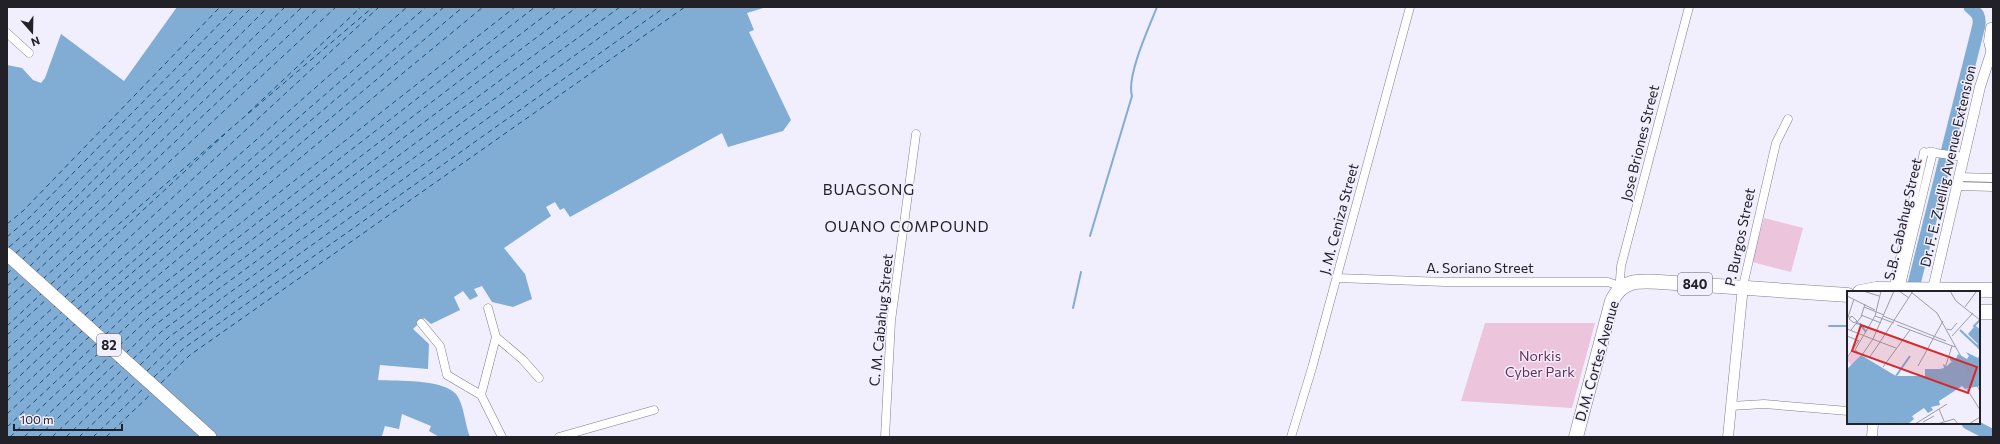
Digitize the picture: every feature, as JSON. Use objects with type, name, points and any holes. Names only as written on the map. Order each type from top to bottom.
[{"type":"highway","name":"840","points":[[1622,286],[1636,281],[1743,286],[1847,295]]},
{"type":"highway","name":"D.M. Cortes Avenue","points":[[1576,437],[1612,301],[1622,286]]},
{"type":"highway","points":[[1864,291],[1872,289],[1993,290]]},
{"type":"highway","points":[[1980,312],[1993,312]]},
{"type":"main road","name":"82","points":[[7,254],[210,437]]},
{"type":"street","name":"J. M. Ceniza Street","points":[[1291,437],[1337,278],[1410,7]]},
{"type":"street","name":"Jose Briones Street","points":[[1622,286],[1621,266],[1689,7]]},
{"type":"street","name":"Dr. F. E. Zuellig Avenue Extension","points":[[1906,290],[1958,182],[1959,157],[1991,45],[1992,27]]},
{"type":"street","points":[[7,33],[29,53]]},
{"type":"street","name":"P. Burgos Street","points":[[1728,437],[1743,286],[1776,143],[1788,119]]},
{"type":"street","name":"C. M. Cabahug Street","points":[[885,437],[891,321],[916,134]]},
{"type":"street","name":"S.B. Cabahug Street","points":[[1906,290],[1932,152],[1959,157]]},
{"type":"street","points":[[1958,182],[1993,178]]},
{"type":"street","points":[[1958,182],[1993,187]]},
{"type":"street","name":"A. Soriano Street","points":[[1337,278],[1445,282],[1608,282],[1622,286]]},
{"type":"street","points":[[481,395],[496,337],[488,308]]},
{"type":"street","points":[[421,323],[440,346],[447,375],[481,395],[502,437]]},
{"type":"street","points":[[496,337],[522,359],[539,378]]},
{"type":"street","points":[[1730,406],[1764,404],[1847,411]]},
{"type":"street","points":[[558,437],[654,410]]},
{"type":"street","points":[[1872,437],[1873,424]]},
{"type":"green space","points":[[1764,218],[1803,228],[1791,272],[1752,262]]},
{"type":"green space","name":"Norkis Cyber Park","points":[[1485,323],[1595,323],[1572,408],[1461,401]]},
{"type":"water","points":[[177,7],[766,7],[747,13],[754,30],[749,32],[791,120],[783,131],[728,147],[722,133],[570,217],[564,208],[560,210],[555,202],[546,207],[551,216],[504,248],[525,274],[532,299],[513,307],[492,302],[482,286],[474,289],[478,296],[470,300],[463,291],[454,297],[460,310],[431,324],[424,318],[413,329],[429,344],[428,369],[380,365],[378,380],[431,383],[450,389],[459,398],[470,437],[439,437],[429,431],[431,426],[402,414],[399,429],[385,426],[382,436],[373,437],[7,437],[7,65],[22,68],[33,80],[41,83],[45,78],[61,34],[124,81]]},
{"type":"waterway","points":[[1090,236],[1132,96],[1132,77],[1135,65],[1157,7]]},
{"type":"waterway","points":[[1912,291],[1979,25],[1978,14],[1970,7]]},
{"type":"waterway","points":[[1073,308],[1081,272]]},
{"type":"waterway","points":[[1829,326],[1847,326]]},
{"type":"waterway","points":[[1970,424],[1993,436]]},
{"type":"ferry route","points":[[7,224],[23,211],[220,7]]},
{"type":"ferry route","points":[[7,237],[30,217],[236,7]]},
{"type":"ferry route","points":[[9,247],[37,223],[252,7]]},
{"type":"ferry route","points":[[16,253],[44,229],[268,7]]},
{"type":"ferry route","points":[[22,260],[285,7]]},
{"type":"ferry route","points":[[30,266],[302,7]]},
{"type":"ferry route","points":[[36,272],[319,7]]},
{"type":"ferry route","points":[[43,279],[336,7]]},
{"type":"ferry route","points":[[248,113],[361,7]]},
{"type":"ferry route","points":[[51,284],[78,259],[373,7]]},
{"type":"ferry route","points":[[65,297],[379,7]]},
{"type":"ferry route","points":[[71,303],[407,7]]},
{"type":"ferry route","points":[[78,309],[426,7]]},
{"type":"ferry route","points":[[85,315],[113,289],[444,7]]},
{"type":"ferry route","points":[[92,321],[120,295],[463,7]]},
{"type":"ferry route","points":[[98,329],[127,301],[483,7]]},
{"type":"ferry route","points":[[105,335],[134,307],[515,7]]},
{"type":"ferry route","points":[[112,340],[141,313],[535,7]]},
{"type":"ferry route","points":[[119,346],[148,319],[556,7]]},
{"type":"ferry route","points":[[126,353],[155,325],[577,7]]},
{"type":"ferry route","points":[[133,359],[162,331],[599,7]]},
{"type":"ferry route","points":[[140,365],[169,337],[620,7]]},
{"type":"ferry route","points":[[147,371],[176,343],[642,7]]},
{"type":"ferry route","points":[[154,377],[183,349],[665,7]]},
{"type":"ferry route","points":[[161,383],[190,355],[685,7]]},
{"type":"ferry route","points":[[57,290],[225,134]]},
{"type":"ferry route","points":[[7,274],[14,267]]},
{"type":"ferry route","points":[[7,286],[20,275]]},
{"type":"ferry route","points":[[7,299],[28,280]]},
{"type":"ferry route","points":[[7,311],[35,286]]},
{"type":"ferry route","points":[[7,326],[42,293]]},
{"type":"ferry route","points":[[7,335],[47,299]]},
{"type":"ferry route","points":[[7,349],[55,306]]},
{"type":"ferry route","points":[[7,362],[62,312]]},
{"type":"ferry route","points":[[7,375],[68,318]]},
{"type":"ferry route","points":[[7,388],[75,324]]},
{"type":"ferry route","points":[[7,401],[83,330]]},
{"type":"ferry route","points":[[7,414],[90,336]]},
{"type":"ferry route","points":[[7,427],[97,343]]},
{"type":"ferry route","points":[[10,437],[103,349]]},
{"type":"ferry route","points":[[24,437],[110,356]]},
{"type":"ferry route","points":[[38,437],[118,361]]},
{"type":"ferry route","points":[[52,437],[124,368]]},
{"type":"ferry route","points":[[66,437],[131,374]]},
{"type":"ferry route","points":[[79,437],[138,380]]},
{"type":"ferry route","points":[[93,437],[145,387]]},
{"type":"ferry route","points":[[106,437],[152,393]]},
{"type":"district","name":"BUAGSONG","points":[[869,190]]},
{"type":"district","name":"OUANO COMPOUND","points":[[907,227]]}]
